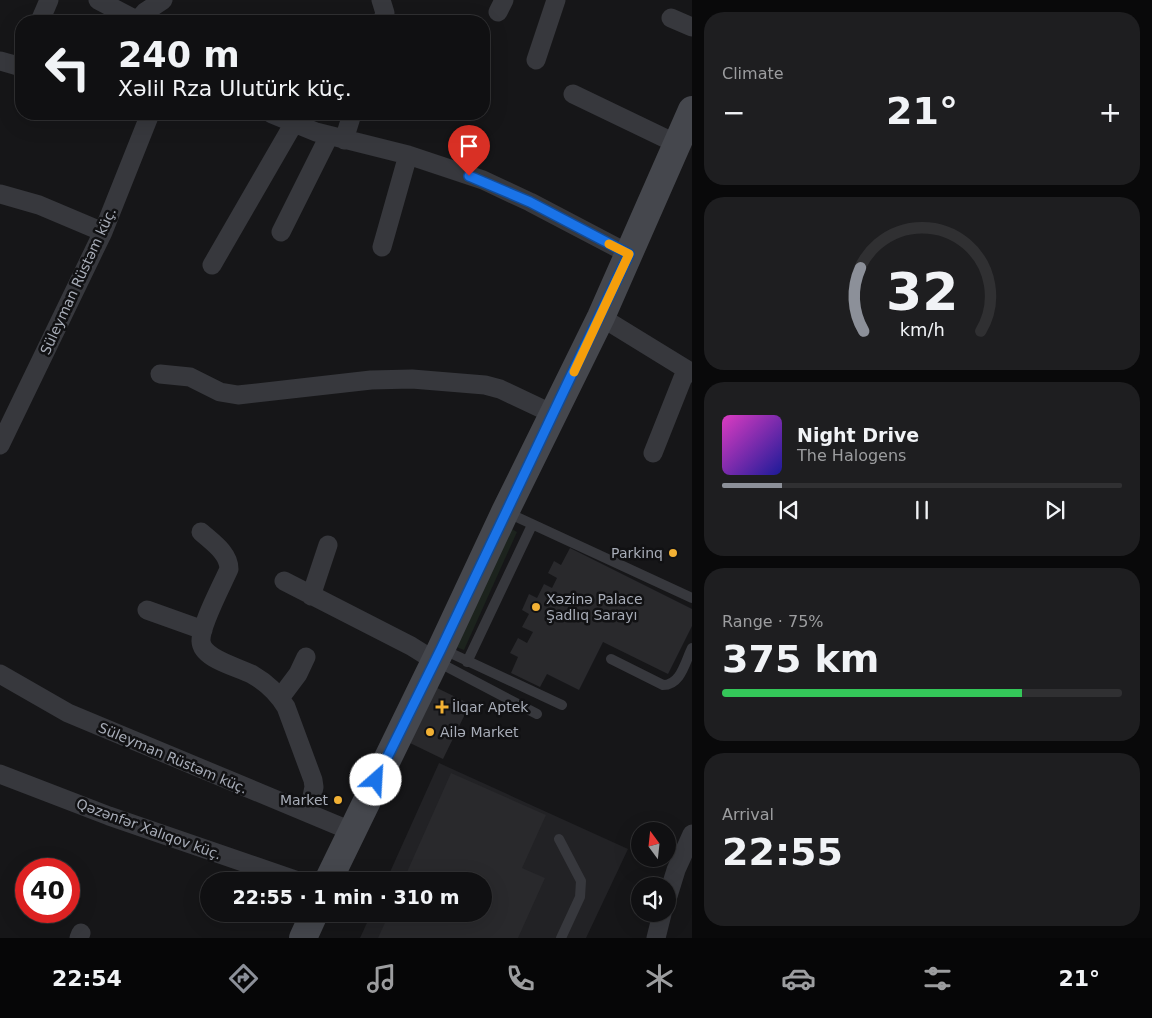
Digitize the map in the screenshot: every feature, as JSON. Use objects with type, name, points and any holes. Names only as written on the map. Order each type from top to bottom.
[{"type":"street","points":[[43,15],[49,0]]},
{"type":"street","points":[[98,0],[127,15]]},
{"type":"street","points":[[143,15],[163,0]]},
{"type":"street","points":[[381,0],[384,15]]},
{"type":"street","points":[[536,60],[556,0]]},
{"type":"street","points":[[671,18],[692,27]]},
{"type":"street","points":[[0,61],[15,65]]},
{"type":"street","points":[[573,94],[681,146]]},
{"type":"street","points":[[332,872],[601,316],[681,146],[692,110]]},
{"type":"street","name":"Süleyman Rüstəm küç.","points":[[0,445],[8,410],[103,232],[148,120]]},
{"type":"street","points":[[287,120],[336,138],[408,155],[483,180],[530,202],[629,254]]},
{"type":"street","points":[[281,232],[348,120]]},
{"type":"street","points":[[212,265],[294,123]]},
{"type":"street","points":[[382,247],[408,155]]},
{"type":"street","points":[[0,194],[39,205],[103,232]]},
{"type":"street","points":[[601,316],[689,371],[653,453]]},
{"type":"street","points":[[160,374],[190,377],[220,392],[238,395],[371,380],[412,379],[485,386],[500,390],[553,414]]},
{"type":"street","points":[[201,532],[229,561],[229,570],[203,630],[201,642],[204,651],[253,675],[280,698],[286,708],[314,780],[308,812]]},
{"type":"street","points":[[311,596],[328,545]]},
{"type":"street","points":[[284,581],[411,646],[438,655]]},
{"type":"street","points":[[147,610],[203,630]]},
{"type":"street","points":[[280,698],[298,674],[306,657]]},
{"type":"street","name":"Süleyman Rüstəm küç.","points":[[0,674],[68,714],[238,786],[308,812],[351,831]]},
{"type":"street","name":"Qəzənfər Xalıqov küç.","points":[[0,774],[109,816],[272,872]]},
{"type":"street","points":[[674,877],[692,834]]},
{"type":"street","points":[[303,938],[310,922]]},
{"type":"street","points":[[656,938],[660,922]]},
{"type":"lane","points":[[505,512],[692,598]]},
{"type":"lane","points":[[467,662],[532,524]]},
{"type":"lane","points":[[611,659],[663,685],[670,685],[676,681],[692,648]]},
{"type":"lane","points":[[438,655],[467,662],[562,705]]},
{"type":"lane","points":[[438,655],[537,714]]},
{"type":"lane","points":[[559,839],[581,882],[580,897],[561,938]]},
{"type":"shaded area","points":[[510,528],[517,532],[464,650],[456,647]]},
{"type":"shaded area","points":[[439,763],[628,849],[586,938],[360,938],[367,922],[492,922],[492,872],[390,872]]},
{"type":"building","points":[[570,548],[692,609],[692,626],[668,674],[603,642],[579,690],[547,674],[540,687],[511,673],[518,657],[510,653],[518,638],[527,643],[533,632],[522,627],[529,614],[522,610],[529,594],[537,598],[544,584],[552,588],[557,578],[548,573],[554,561],[561,565]]},
{"type":"building","points":[[437,688],[470,704],[443,759],[410,743]]},
{"type":"building","points":[[451,773],[546,815],[522,868],[545,878],[518,938],[378,938],[385,922],[492,922],[492,872],[407,872]]},
{"type":"slow traffic","points":[[574,372],[629,254],[609,244]]},
{"type":"place","name":"Parkinq","points":[[673,553]]},
{"type":"place","name":"Xәzinә Palace Şadlıq Sarayı","points":[[536,607]]},
{"type":"place","name":"İlqar Aptek","points":[[442,707]]},
{"type":"place","name":"Ailə Market","points":[[430,732]]},
{"type":"place","name":"Market","points":[[338,800]]},
{"type":"route","points":[[376,780],[441,649],[629,254],[530,202],[483,180],[469,176]]}]
